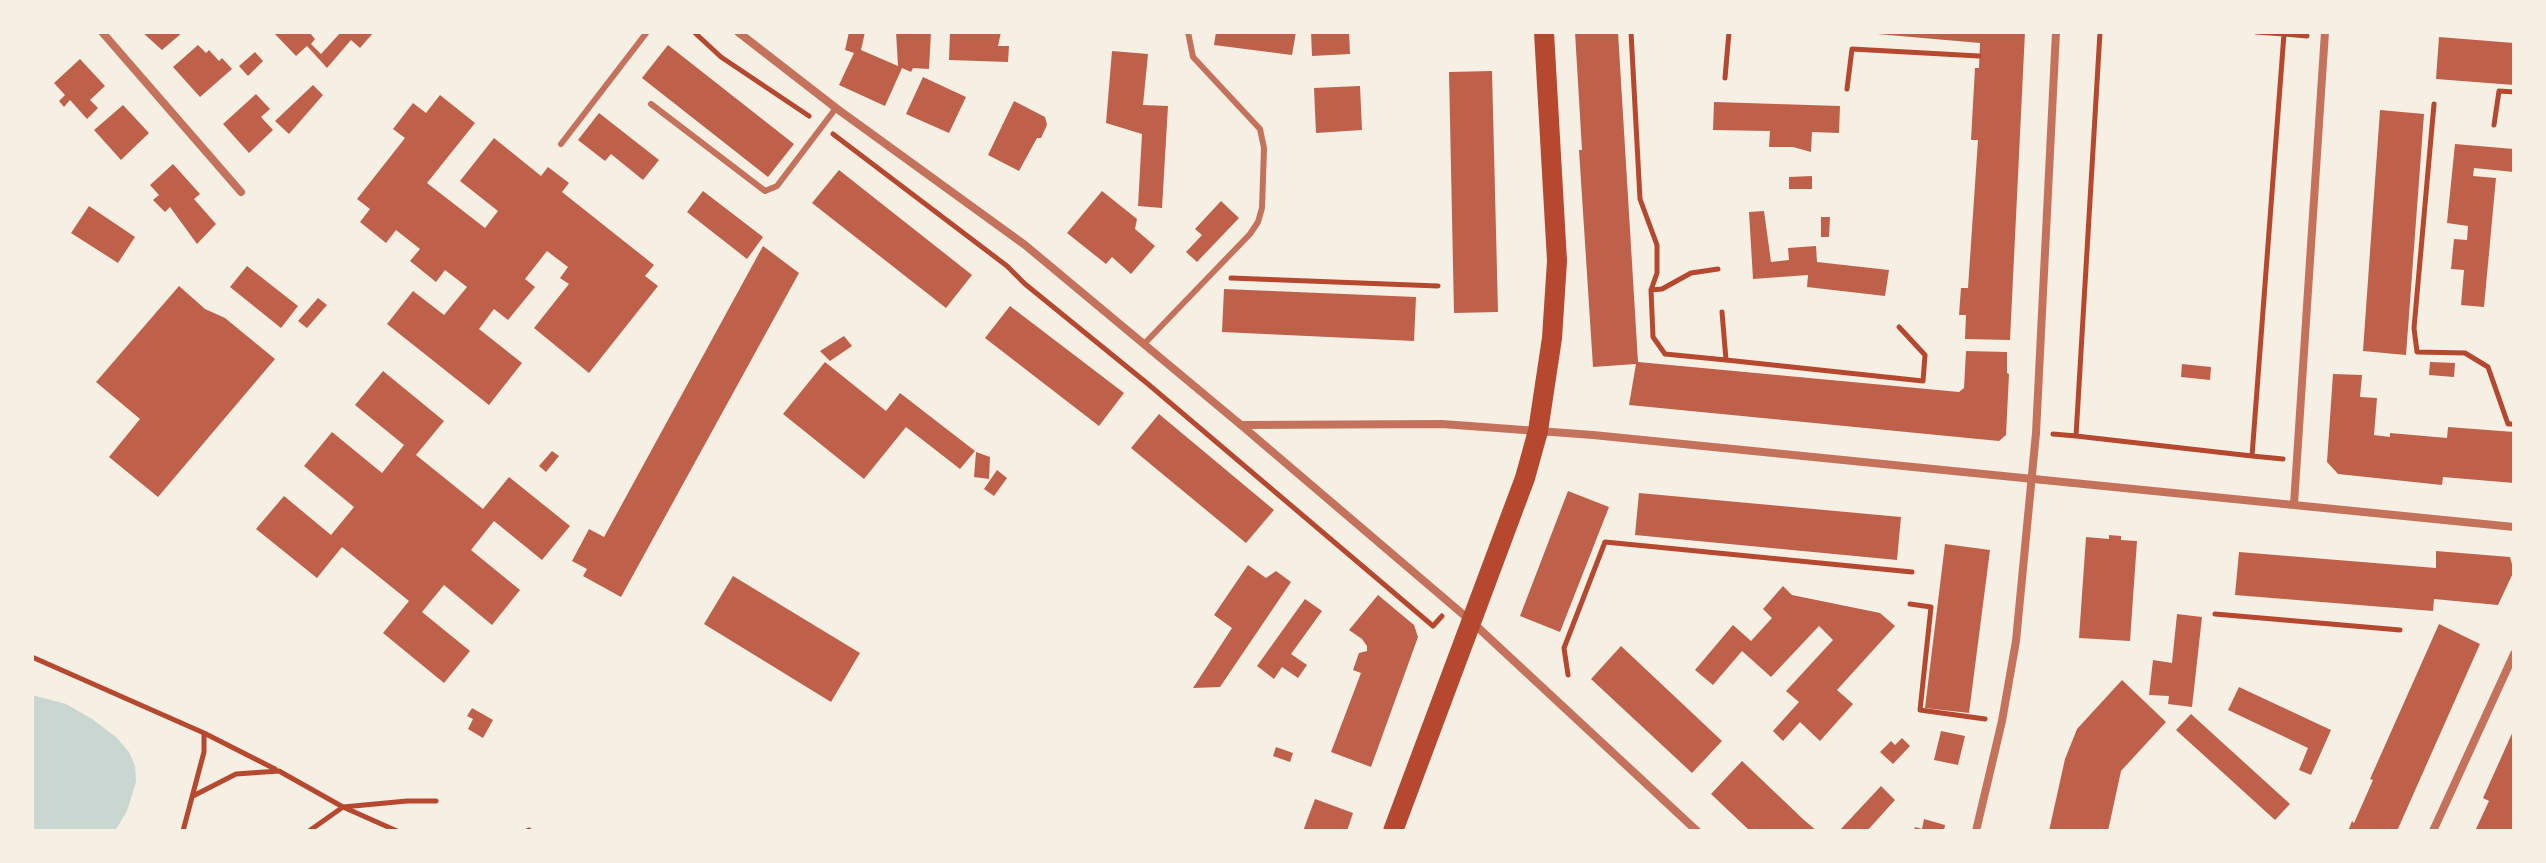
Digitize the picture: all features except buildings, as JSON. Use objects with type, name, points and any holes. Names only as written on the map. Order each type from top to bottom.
[{"type":"main road","points":[[1393,831],[1525,478],[1538,431],[1549,362],[1557,261],[1544,32]]},
{"type":"street","points":[[102,32],[241,192]]},
{"type":"street","points":[[738,32],[836,108],[1025,245],[1144,344],[1472,622],[1697,831]]},
{"type":"street","points":[[1976,831],[2002,721],[2016,641],[2036,433],[2056,32]]},
{"type":"street","points":[[2294,504],[2325,32]]},
{"type":"street","points":[[1241,425],[1442,424],[1538,431],[2514,527]]},
{"type":"street","points":[[2433,831],[2514,654]]},
{"type":"lane","points":[[561,144],[647,32]]},
{"type":"lane","points":[[1144,344],[1210,277],[1258,222],[1262,208],[1264,148],[1260,129],[1193,57],[1188,32]]},
{"type":"lane","points":[[651,104],[765,191],[777,186],[836,108]]},
{"type":"path","points":[[694,32],[721,57],[822,125],[1007,266],[1433,626],[1451,605]]},
{"type":"path","points":[[1631,32],[1640,199],[1657,245],[1657,273],[1651,290],[1653,337],[1665,354],[1923,381],[1925,355],[1899,327]]},
{"type":"path","points":[[1725,78],[1729,32]]},
{"type":"path","points":[[2100,32],[2076,436],[2298,460]]},
{"type":"path","points":[[2252,456],[2284,34],[2256,32]]},
{"type":"path","points":[[1847,89],[1852,49],[1979,56]]},
{"type":"path","points":[[2494,125],[2499,91],[2514,92]]},
{"type":"path","points":[[2434,104],[2414,328],[2417,352],[2465,353],[2488,367],[2508,424],[2514,424]]},
{"type":"path","points":[[1651,290],[1662,289],[1691,273],[1718,269]]},
{"type":"path","points":[[1210,277],[1438,286]]},
{"type":"path","points":[[1722,312],[1726,360]]},
{"type":"path","points":[[1568,675],[1564,648],[1605,542],[1912,572]]},
{"type":"path","points":[[1910,604],[1931,607],[1920,710],[2002,721]]},
{"type":"path","points":[[2215,614],[2400,630]]},
{"type":"path","points":[[32,657],[204,733],[343,807],[397,831]]},
{"type":"path","points":[[183,831],[204,752],[204,733]]},
{"type":"path","points":[[192,797],[236,774],[279,771]]},
{"type":"path","points":[[309,831],[343,807],[436,801]]},
{"type":"shaded area","points":[[32,695],[66,704],[92,719],[116,737],[129,752],[135,766],[136,782],[127,811],[115,831],[32,831]]}]
